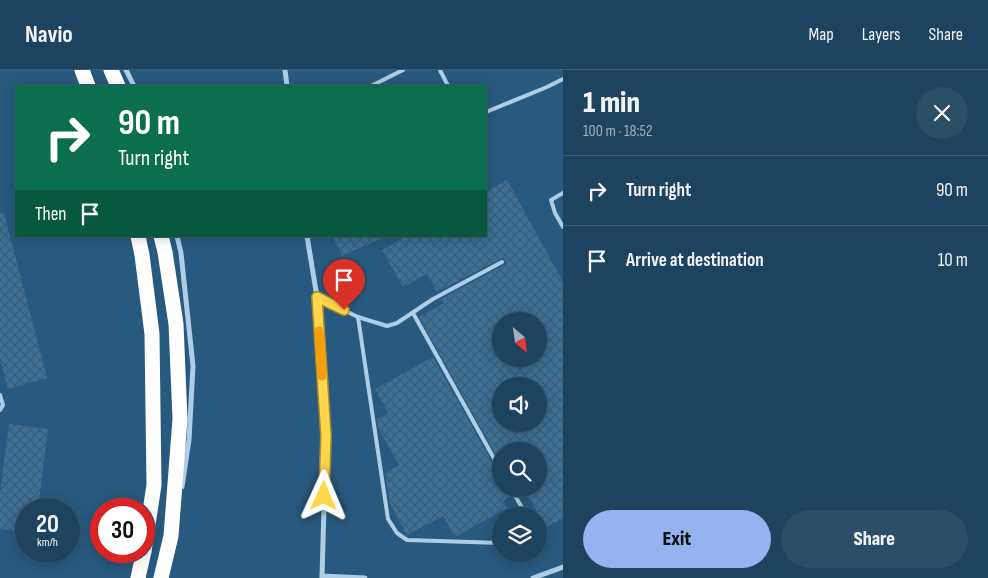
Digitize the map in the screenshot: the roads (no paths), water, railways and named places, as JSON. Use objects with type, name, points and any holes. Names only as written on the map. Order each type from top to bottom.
[{"type":"highway","points":[[82,70],[88,85]]},
{"type":"highway","points":[[111,70],[118,85]]},
{"type":"highway","points":[[138,237],[152,334],[154,485],[152,498]]},
{"type":"highway","points":[[161,237],[176,324],[180,419],[171,536],[161,578]]},
{"type":"highway","points":[[138,578],[141,563]]},
{"type":"street","points":[[126,70],[134,85]]},
{"type":"street","points":[[285,70],[287,85]]},
{"type":"street","points":[[171,536],[181,493],[189,440],[193,366],[181,253],[177,237]]},
{"type":"street","points":[[307,237],[317,297],[326,436],[322,577],[365,578]]},
{"type":"street","points":[[535,578],[563,567]]},
{"type":"lane","points":[[373,85],[402,70]]},
{"type":"lane","points":[[440,70],[448,85]]},
{"type":"lane","points":[[487,112],[547,88],[563,79]]},
{"type":"lane","points":[[563,193],[551,200],[555,213],[563,227]]},
{"type":"lane","points":[[317,297],[358,317],[387,326],[397,323],[433,299],[502,262]]},
{"type":"lane","points":[[413,313],[492,455]]},
{"type":"lane","points":[[358,317],[388,519],[398,533],[407,540],[492,543]]},
{"type":"lane","points":[[0,395],[3,405],[0,410]]}]
